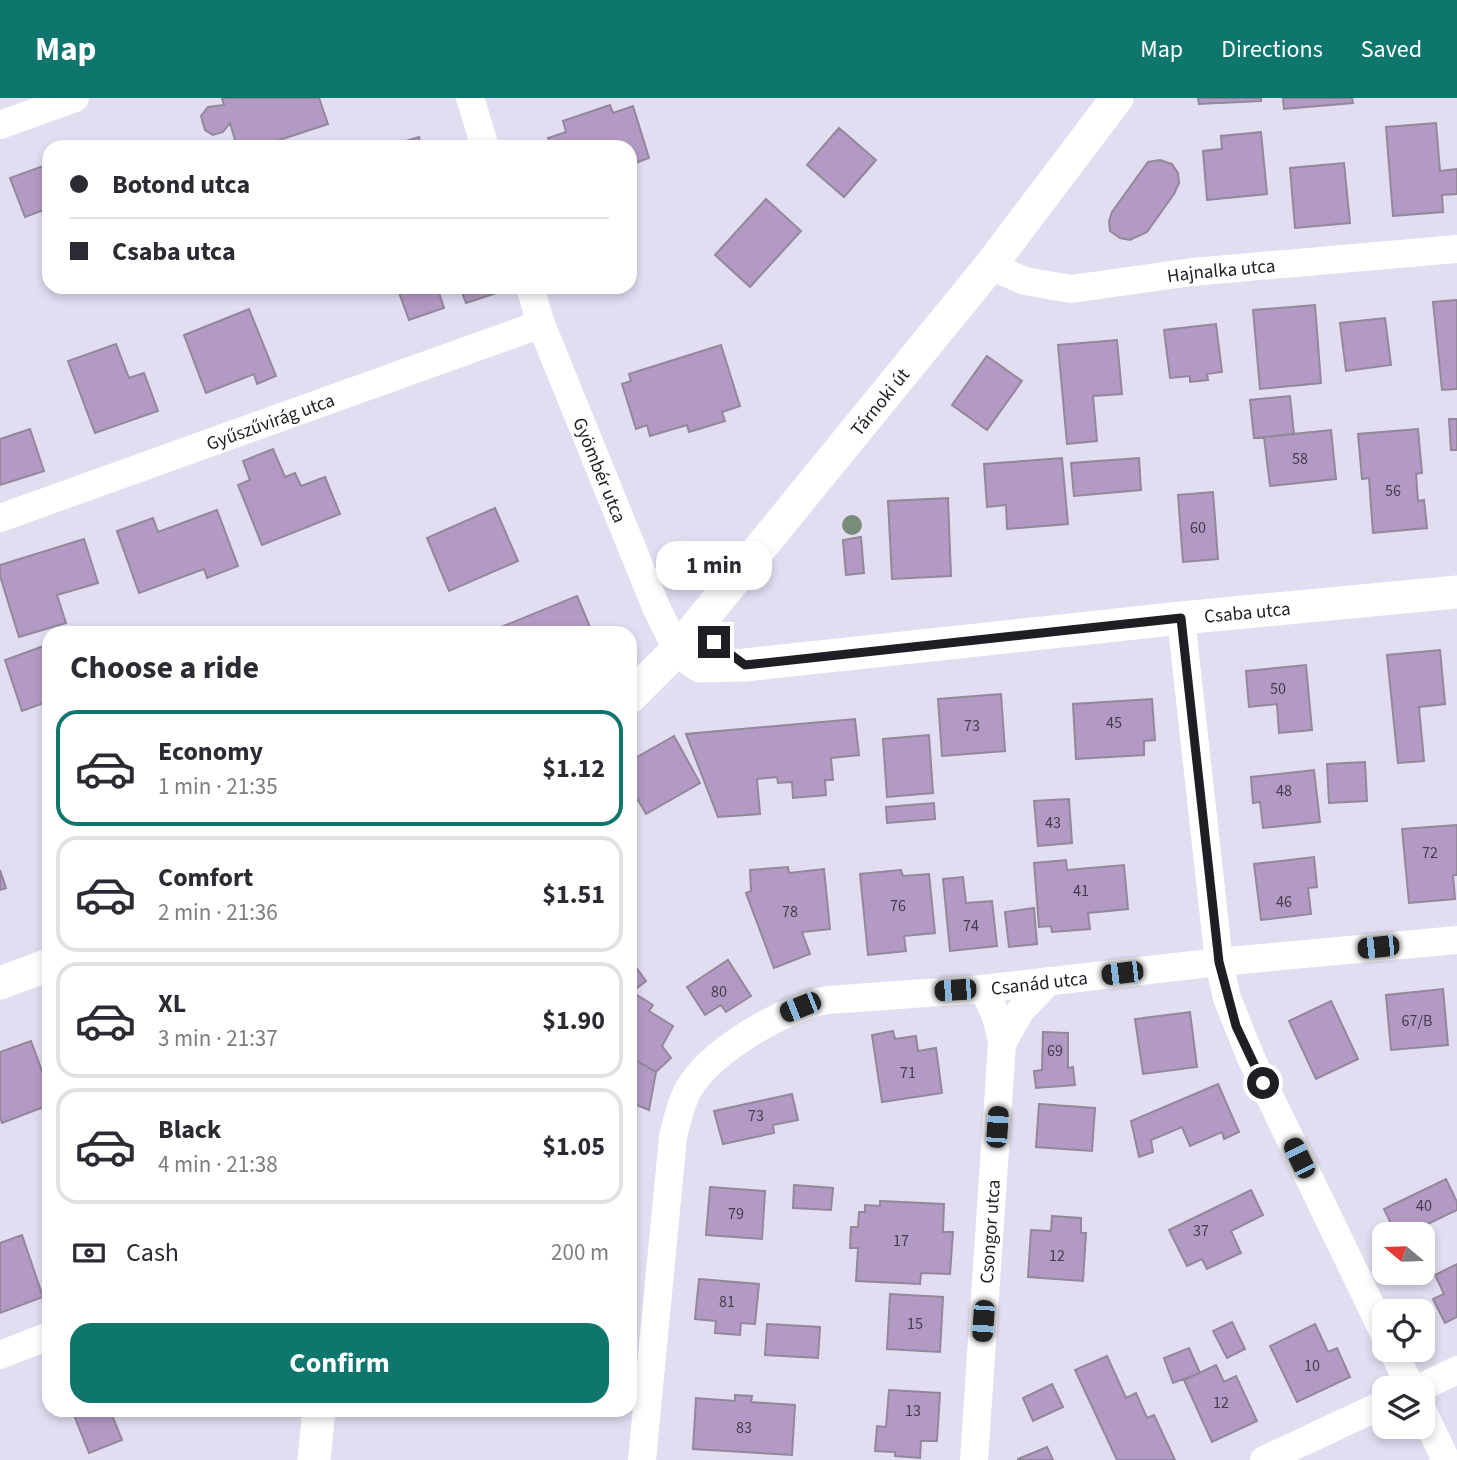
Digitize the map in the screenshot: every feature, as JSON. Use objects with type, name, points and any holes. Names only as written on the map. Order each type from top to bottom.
[{"type":"street","points":[[0,125],[75,98]]},
{"type":"street","points":[[470,98],[483,140]]},
{"type":"street","name":"Tárnoki út","points":[[637,689],[677,650],[989,266],[1117,98]]},
{"type":"street","name":"Hajnalka utca","points":[[989,266],[1025,281],[1071,289],[1192,272],[1457,249]]},
{"type":"street","name":"Gyömbér utca","points":[[532,294],[541,324],[656,607],[677,650]]},
{"type":"street","name":"Gyűszűvirág utca","points":[[0,518],[541,324]]},
{"type":"street","name":"Csaba utca","points":[[677,650],[700,666],[745,665],[1181,618],[1457,592]]},
{"type":"street","points":[[720,596],[711,620],[714,642],[745,665]]},
{"type":"street","points":[[1181,618],[1219,962],[1227,998],[1251,1058],[1372,1308]]},
{"type":"street","name":"Csanád utca","points":[[642,1460],[673,1137],[680,1110],[688,1089],[702,1073],[727,1051],[781,1015],[812,1003],[871,995],[982,989],[1219,962],[1457,940]]},
{"type":"street","points":[[0,983],[42,968]]},
{"type":"street","name":"Csongor utca","points":[[1002,1044],[1020,1011],[1049,981]]},
{"type":"street","name":"Csongor utca","points":[[974,1460],[1002,1044],[993,1005],[982,989]]},
{"type":"street","points":[[0,1354],[42,1339]]},
{"type":"street","points":[[1435,1381],[1457,1370]]},
{"type":"street","points":[[1264,1460],[1372,1410]]},
{"type":"street","points":[[314,1460],[318,1417]]},
{"type":"street","points":[[1435,1437],[1446,1460]]},
{"type":"building","points":[[222,98],[319,98],[328,124],[279,140],[235,140],[230,123],[223,132],[213,135],[205,130],[201,116],[208,107],[224,105]]},
{"type":"building","points":[[1198,98],[1261,98],[1261,101],[1199,104]]},
{"type":"building","points":[[1283,98],[1352,98],[1353,103],[1284,109]]},
{"type":"building","points":[[610,105],[613,113],[633,106],[649,158],[637,162],[637,140],[549,140],[548,138],[566,132],[563,121]]},
{"type":"building","points":[[1436,123],[1440,171],[1457,169],[1457,194],[1442,195],[1443,212],[1393,216],[1386,127]]},
{"type":"building","points":[[839,128],[876,160],[844,197],[807,165]]},
{"type":"building","points":[[1261,132],[1267,194],[1207,200],[1203,151],[1222,149],[1221,136]]},
{"type":"building","points":[[1160,160],[1172,164],[1178,173],[1179,183],[1174,194],[1147,232],[1130,240],[1120,238],[1110,231],[1112,212],[1148,162]]},
{"type":"building","points":[[1344,163],[1350,223],[1295,228],[1290,168]]},
{"type":"building","points":[[42,167],[42,211],[25,217],[10,178]]},
{"type":"building","points":[[766,199],[801,231],[750,287],[715,255]]},
{"type":"building","points":[[400,294],[439,294],[444,308],[409,320]]},
{"type":"building","points":[[463,294],[494,294],[466,303]]},
{"type":"building","points":[[1457,300],[1457,389],[1442,390],[1433,302]]},
{"type":"building","points":[[1315,305],[1321,383],[1260,389],[1253,310]]},
{"type":"building","points":[[249,309],[276,376],[257,384],[254,374],[206,393],[184,335]]},
{"type":"building","points":[[1385,318],[1391,365],[1346,371],[1340,323]]},
{"type":"building","points":[[1216,324],[1222,372],[1207,374],[1208,380],[1190,382],[1190,376],[1170,378],[1164,330]]},
{"type":"building","points":[[1117,340],[1122,394],[1093,396],[1097,441],[1067,444],[1058,345]]},
{"type":"building","points":[[116,344],[129,378],[144,373],[158,411],[95,433],[68,361]]},
{"type":"building","points":[[721,345],[740,406],[722,412],[725,421],[689,432],[687,425],[650,436],[647,425],[636,429],[622,384],[631,381],[629,374]]},
{"type":"building","points":[[987,356],[1022,381],[987,430],[952,405]]},
{"type":"building","points":[[1290,396],[1294,434],[1254,438],[1250,400]]},
{"type":"building","points":[[1449,419],[1457,419],[1457,450],[1451,450]]},
{"type":"building","points":[[30,429],[44,471],[0,485],[0,439]]},
{"type":"building","points":[[1418,429],[1422,473],[1416,474],[1418,501],[1424,500],[1427,528],[1373,533],[1369,478],[1362,479],[1358,434]]},
{"type":"building","points":[[1331,430],[1336,479],[1270,486],[1264,437]]},
{"type":"building","points":[[273,449],[285,477],[295,473],[301,486],[325,477],[340,514],[262,545],[238,485],[250,480],[243,461]]},
{"type":"building","points":[[1062,458],[1068,524],[1007,529],[1006,505],[987,507],[984,464]]},
{"type":"building","points":[[1139,458],[1141,490],[1074,496],[1071,463]]},
{"type":"building","points":[[1213,492],[1218,559],[1183,562],[1178,495]]},
{"type":"building","points":[[948,498],[951,576],[892,579],[888,501]]},
{"type":"building","points":[[495,508],[518,561],[449,591],[427,538]]},
{"type":"building","points":[[217,510],[238,566],[207,578],[204,569],[139,593],[117,531],[153,518],[158,532]]},
{"type":"building","points":[[861,537],[864,573],[846,575],[843,540]]},
{"type":"building","points":[[84,539],[98,583],[57,595],[66,623],[42,626],[42,630],[19,637],[0,576],[0,565]]},
{"type":"building","points":[[577,596],[590,626],[504,626]]},
{"type":"building","points":[[42,647],[42,704],[22,711],[5,660]]},
{"type":"building","points":[[1440,650],[1445,704],[1419,707],[1424,761],[1398,763],[1387,655]]},
{"type":"building","points":[[1306,665],[1312,730],[1279,733],[1277,704],[1249,707],[1246,671]]},
{"type":"building","points":[[1001,694],[1005,751],[942,756],[938,699]]},
{"type":"building","points":[[1152,699],[1155,740],[1144,741],[1144,755],[1076,759],[1073,704]]},
{"type":"building","points":[[855,719],[859,755],[831,758],[833,780],[825,780],[826,795],[793,798],[792,782],[778,783],[777,777],[757,779],[760,814],[718,817],[686,734]]},
{"type":"building","points":[[929,735],[933,793],[887,797],[883,739]]},
{"type":"building","points":[[674,736],[700,783],[646,814],[637,801],[637,757]]},
{"type":"building","points":[[1365,762],[1367,801],[1329,803],[1327,764]]},
{"type":"building","points":[[1314,770],[1320,822],[1263,828],[1260,802],[1253,803],[1251,777]]},
{"type":"building","points":[[1069,799],[1072,843],[1038,846],[1034,801]]},
{"type":"building","points":[[934,803],[935,819],[887,823],[886,807]]},
{"type":"building","points":[[1457,825],[1457,875],[1453,875],[1455,899],[1409,903],[1402,829]]},
{"type":"building","points":[[1314,857],[1317,887],[1308,888],[1311,914],[1261,920],[1254,864]]},
{"type":"building","points":[[1066,860],[1067,870],[1124,865],[1128,909],[1088,913],[1090,929],[1052,932],[1051,926],[1039,927],[1034,863]]},
{"type":"building","points":[[788,867],[789,873],[824,869],[830,929],[802,932],[810,954],[774,968],[746,893],[751,891],[750,870]]},
{"type":"building","points":[[0,870],[6,888],[0,890]]},
{"type":"building","points":[[901,870],[903,876],[929,874],[935,933],[904,936],[906,951],[868,955],[860,874]]},
{"type":"building","points":[[963,877],[966,903],[992,901],[997,946],[950,951],[943,879]]},
{"type":"building","points":[[1034,908],[1037,944],[1009,947],[1005,912]]},
{"type":"building","points":[[728,960],[751,996],[726,1012],[721,1005],[705,1015],[687,987]]},
{"type":"building","points":[[637,969],[646,981],[637,988]]},
{"type":"building","points":[[1443,989],[1448,1045],[1391,1050],[1386,995]]},
{"type":"building","points":[[637,995],[653,1005],[649,1011],[673,1026],[662,1046],[671,1058],[656,1072],[637,1061]]},
{"type":"building","points":[[1331,1001],[1358,1059],[1316,1079],[1289,1021]]},
{"type":"building","points":[[1190,1012],[1197,1067],[1143,1074],[1135,1019]]},
{"type":"building","points":[[893,1031],[895,1039],[916,1036],[918,1051],[936,1048],[942,1093],[882,1102],[872,1035]]},
{"type":"building","points":[[1043,1032],[1068,1033],[1068,1068],[1073,1067],[1075,1085],[1036,1088],[1034,1071],[1042,1070]]},
{"type":"building","points":[[31,1041],[42,1071],[42,1108],[2,1123],[0,1117],[0,1052]]},
{"type":"building","points":[[637,1061],[656,1072],[649,1110],[637,1105]]},
{"type":"building","points":[[1218,1084],[1239,1132],[1224,1139],[1222,1132],[1190,1146],[1182,1127],[1151,1140],[1153,1152],[1139,1157],[1131,1121]]},
{"type":"building","points":[[792,1094],[798,1120],[773,1125],[774,1133],[723,1144],[714,1111]]},
{"type":"building","points":[[1039,1104],[1095,1108],[1092,1151],[1036,1147]]},
{"type":"building","points":[[1446,1179],[1457,1202],[1457,1210],[1432,1222],[1390,1222],[1384,1209]]},
{"type":"building","points":[[794,1185],[833,1188],[831,1210],[793,1208]]},
{"type":"building","points":[[710,1187],[765,1191],[762,1239],[706,1235]]},
{"type":"building","points":[[1251,1190],[1263,1215],[1231,1231],[1241,1253],[1207,1269],[1202,1259],[1187,1266],[1169,1230]]},
{"type":"building","points":[[880,1201],[944,1204],[943,1232],[953,1232],[950,1274],[921,1273],[920,1284],[856,1281],[858,1248],[850,1248],[851,1227],[858,1227],[859,1212],[865,1212],[865,1205],[880,1206]]},
{"type":"building","points":[[1052,1216],[1081,1218],[1081,1233],[1086,1233],[1083,1281],[1028,1277],[1031,1230],[1051,1231]]},
{"type":"building","points":[[22,1235],[42,1297],[0,1313],[0,1243]]},
{"type":"building","points":[[1457,1264],[1457,1317],[1445,1323],[1433,1299],[1444,1294],[1435,1275]]},
{"type":"building","points":[[699,1279],[759,1284],[755,1324],[741,1323],[740,1335],[715,1333],[716,1321],[695,1319]]},
{"type":"building","points":[[890,1294],[943,1297],[940,1352],[887,1349]]},
{"type":"building","points":[[1232,1322],[1245,1349],[1227,1358],[1213,1331]]},
{"type":"building","points":[[767,1324],[820,1327],[818,1358],[765,1355]]},
{"type":"building","points":[[1315,1324],[1328,1352],[1337,1348],[1350,1377],[1297,1402],[1270,1346]]},
{"type":"building","points":[[1189,1348],[1200,1373],[1173,1383],[1164,1358]]},
{"type":"building","points":[[1107,1356],[1126,1398],[1136,1393],[1147,1418],[1154,1415],[1175,1460],[1117,1460],[1075,1370]]},
{"type":"building","points":[[1216,1365],[1224,1382],[1236,1376],[1257,1421],[1212,1442],[1184,1380]]},
{"type":"building","points":[[1052,1384],[1063,1407],[1033,1421],[1023,1398]]},
{"type":"building","points":[[889,1390],[940,1393],[937,1441],[921,1441],[920,1458],[875,1451],[877,1426],[886,1427]]},
{"type":"building","points":[[735,1395],[752,1396],[751,1402],[795,1405],[792,1455],[693,1449],[696,1398],[735,1401]]},
{"type":"building","points":[[75,1417],[113,1417],[122,1440],[89,1453]]},
{"type":"building","points":[[1047,1447],[1053,1460],[1018,1460],[1018,1459]]},
{"type":"route","points":[[714,642],[745,665],[1181,618],[1219,962],[1236,1026],[1263,1083]]}]
